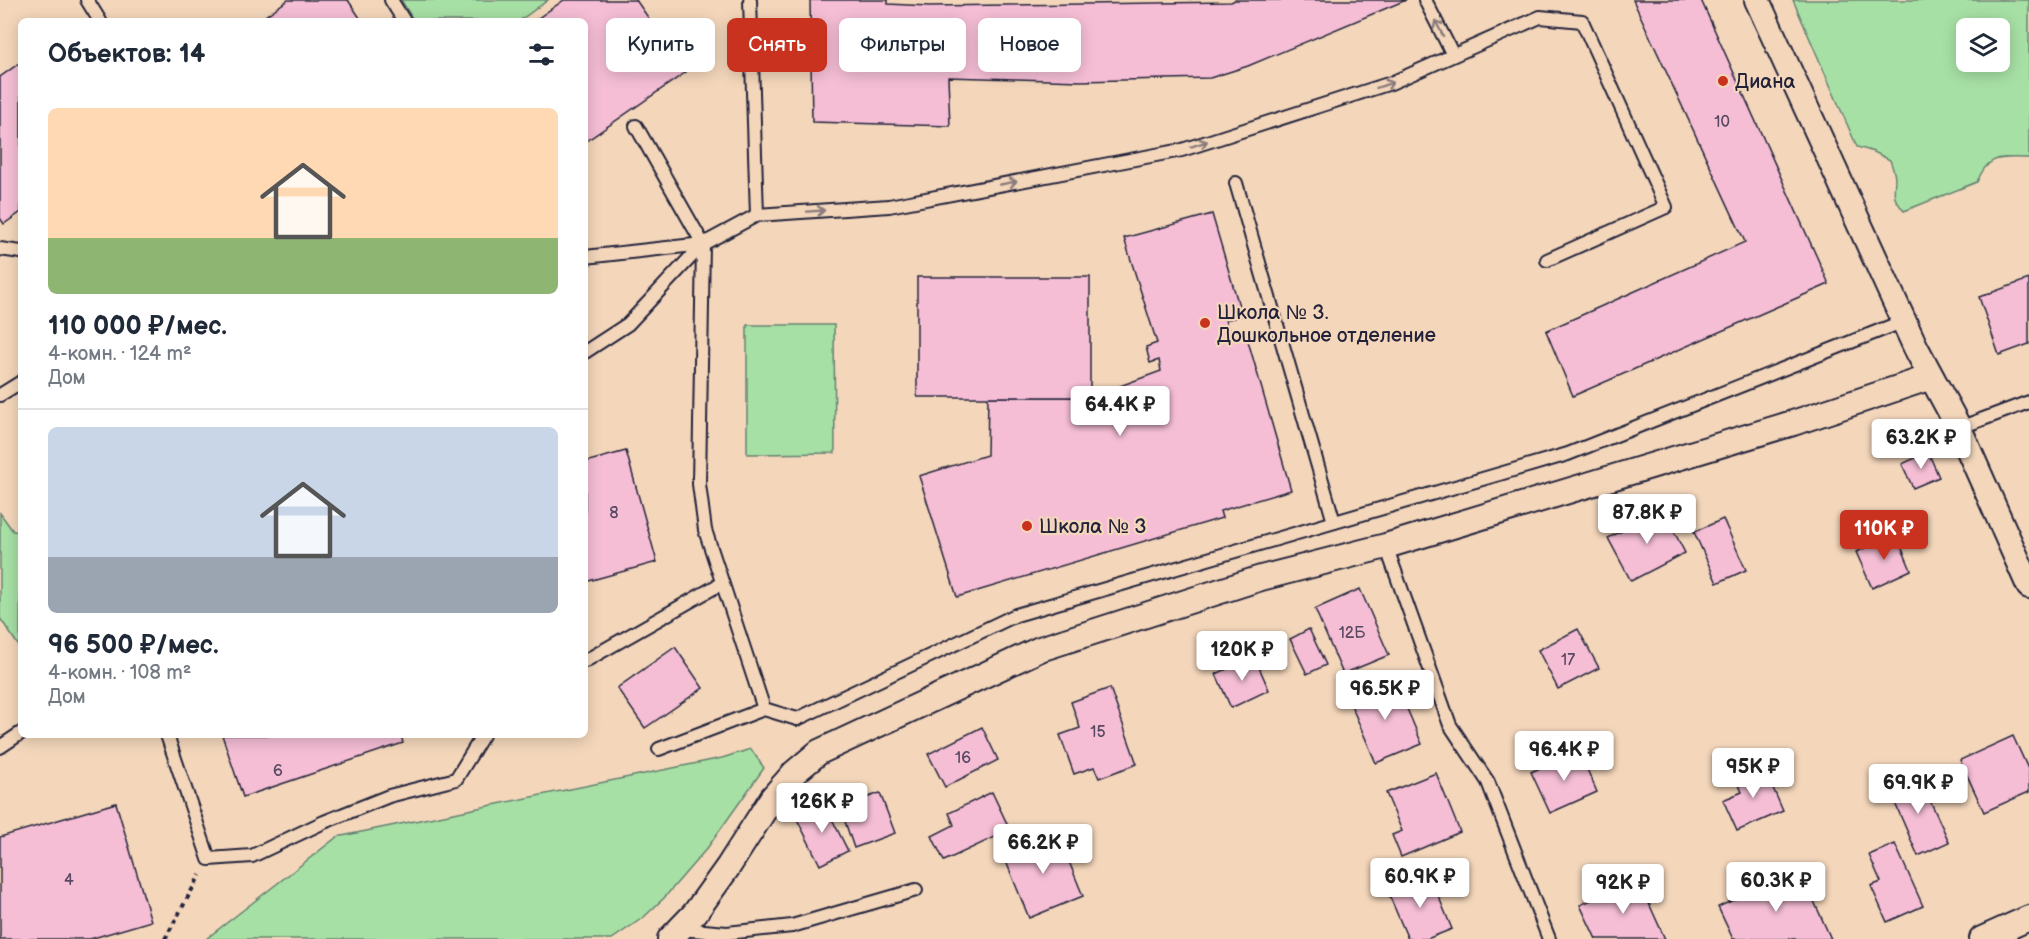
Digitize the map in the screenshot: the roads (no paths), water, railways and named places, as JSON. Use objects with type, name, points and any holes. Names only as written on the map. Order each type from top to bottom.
[{"type":"street","points":[[1757,0],[1916,348],[1959,428],[2029,586]]},
{"type":"street","points":[[675,934],[695,913],[728,867],[772,798],[794,773],[819,752],[1040,649],[1261,578],[1386,546],[1793,423],[1931,377]]},
{"type":"street","points":[[1982,939],[2029,918]]},
{"type":"lane","points":[[87,0],[98,18]]},
{"type":"lane","points":[[392,0],[402,18]]},
{"type":"lane","points":[[750,0],[758,215]]},
{"type":"lane","points":[[1425,0],[1453,55]]},
{"type":"lane","points":[[588,350],[628,324],[703,244],[758,215],[889,206],[1182,150],[1391,83],[1540,17],[1582,21],[1666,207],[1547,261]]},
{"type":"lane","points":[[636,126],[703,244],[699,484],[705,530],[764,709]]},
{"type":"lane","points":[[1236,183],[1334,522]]},
{"type":"lane","points":[[588,257],[703,244]]},
{"type":"lane","points":[[0,249],[18,252]]},
{"type":"lane","points":[[659,749],[764,709],[797,718],[1016,615],[1568,454],[1904,321]]},
{"type":"lane","points":[[0,395],[18,384]]},
{"type":"lane","points":[[1959,428],[2029,402]]},
{"type":"lane","points":[[1386,546],[1450,725],[1488,782],[1549,939]]},
{"type":"lane","points":[[588,659],[722,583]]},
{"type":"lane","points":[[0,747],[18,735]]},
{"type":"lane","points":[[168,738],[208,859],[252,856],[324,822],[389,796],[456,779],[481,738]]},
{"type":"lane","points":[[675,934],[727,933],[792,926],[916,890]]},
{"type":"place","name":"Диана","points":[[1723,81]]},
{"type":"place","name":"Школа № 3. Дошкольное отделение","points":[[1205,323]]},
{"type":"place","name":"Школа № 3","points":[[1027,526]]}]
